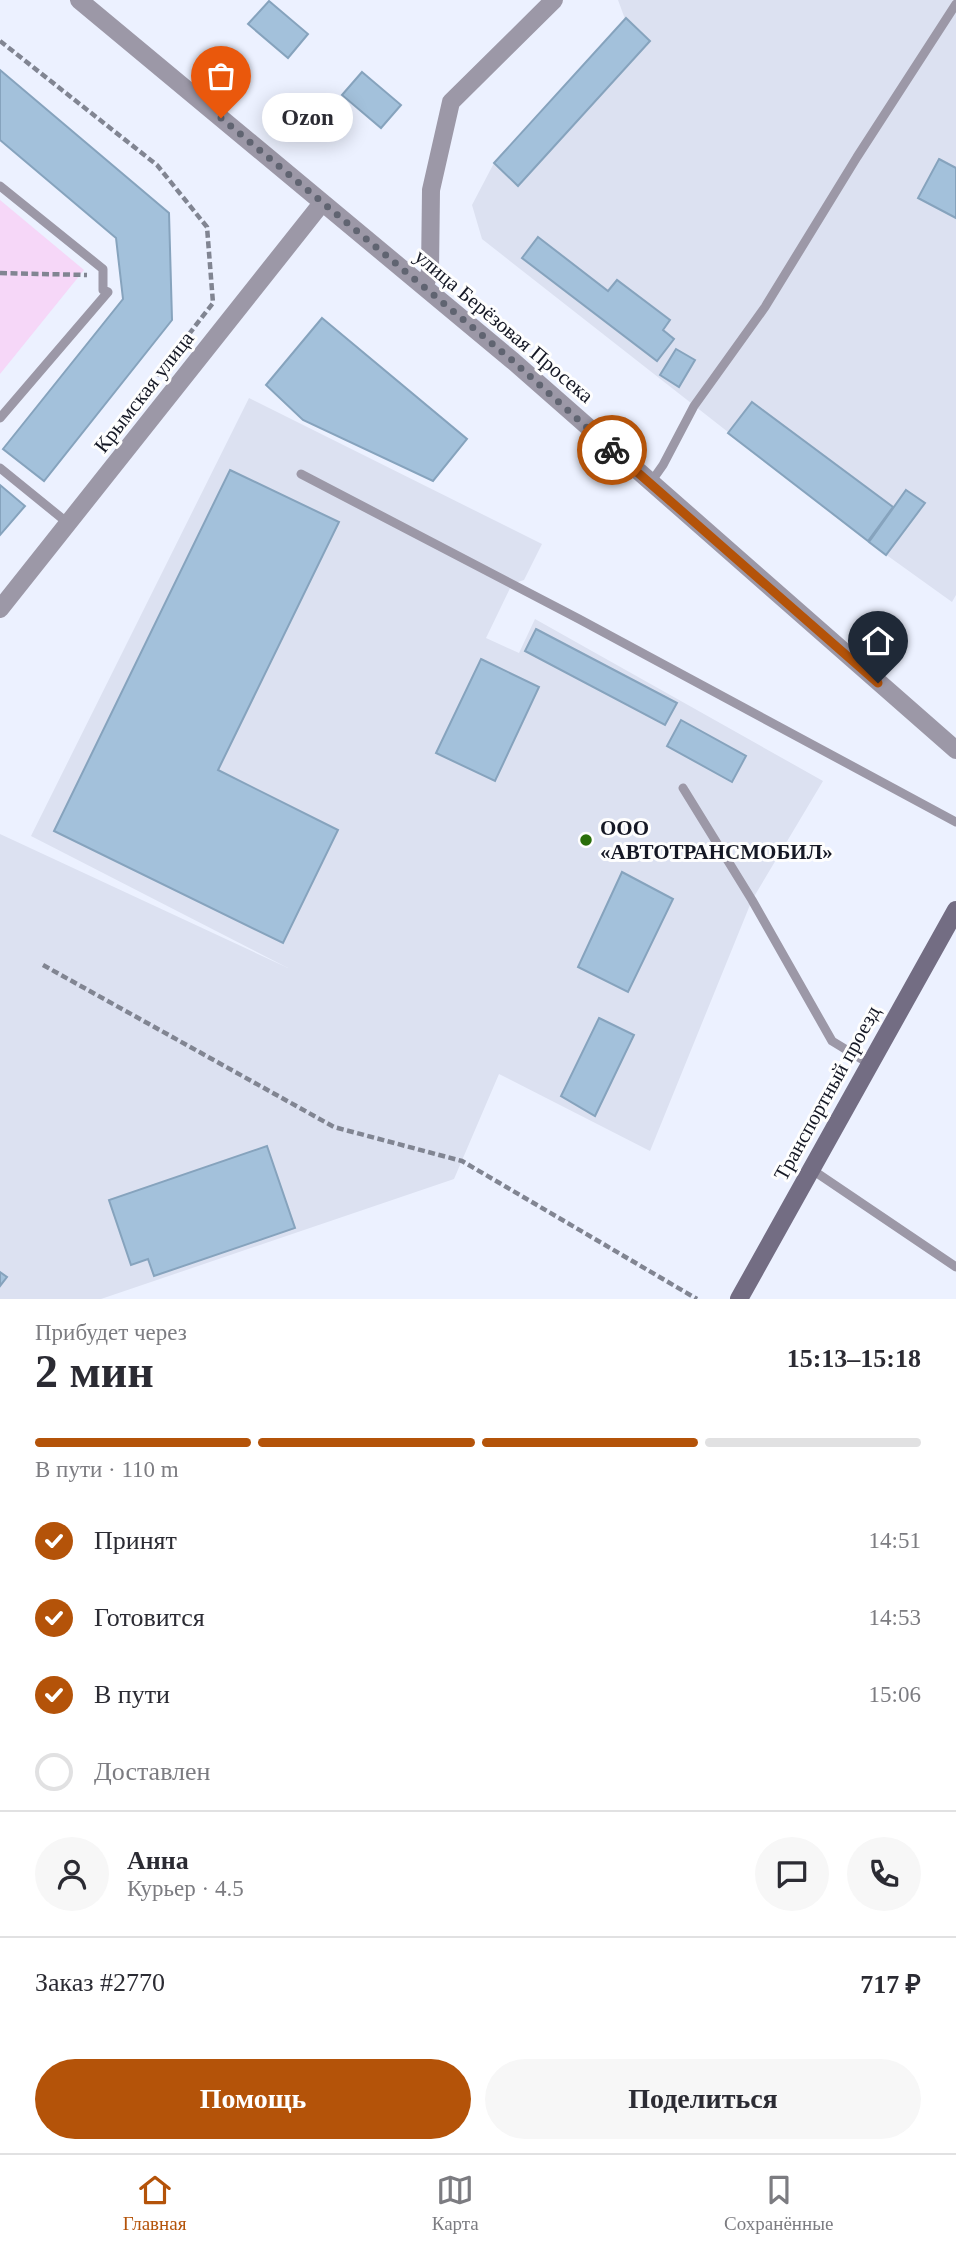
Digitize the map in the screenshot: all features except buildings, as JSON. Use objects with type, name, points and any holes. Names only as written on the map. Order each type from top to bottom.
[{"type":"main road","name":"Транспортный проезд","points":[[739,1299],[956,909]]},
{"type":"street","name":"улица Берёзовая Просека","points":[[79,0],[513,361],[956,750]]},
{"type":"street","points":[[424,287],[430,272],[431,190],[451,103],[554,0]]},
{"type":"street","name":"Крымская улица","points":[[0,609],[322,203]]},
{"type":"lane","points":[[650,483],[663,465],[694,406],[765,307],[857,157],[956,4]]},
{"type":"lane","points":[[0,186],[103,269],[103,290],[108,292],[0,418]]},
{"type":"lane","points":[[0,468],[69,524]]},
{"type":"lane","points":[[301,474],[591,625],[956,822]]},
{"type":"lane","points":[[683,788],[752,900],[832,1041],[868,1063]]},
{"type":"lane","points":[[811,1169],[956,1267]]},
{"type":"path","points":[[0,273],[103,276]]},
{"type":"path","points":[[43,965],[334,1127],[462,1161],[697,1299]]},
{"type":"shaded area","points":[[618,0],[956,0],[956,595],[952,602],[867,541],[482,239],[472,205],[494,163],[625,19]]},
{"type":"shaded area","points":[[0,200],[84,270],[0,374]]},
{"type":"shaded area","points":[[249,398],[542,544],[524,580],[512,584],[486,638],[519,653],[535,619],[823,781],[752,900],[650,1151],[499,1074],[454,1179],[101,1299],[0,1299],[0,834],[288,968],[31,836]]},
{"type":"way so far","points":[[221,118],[513,361],[612,450]]},
{"type":"place","name":"Ozon","points":[[221,118]]},
{"type":"place","name":"ООО «АВТОТРАНСМОБИЛ»","points":[[586,840]]},
{"type":"route","points":[[612,450],[878,683]]}]
